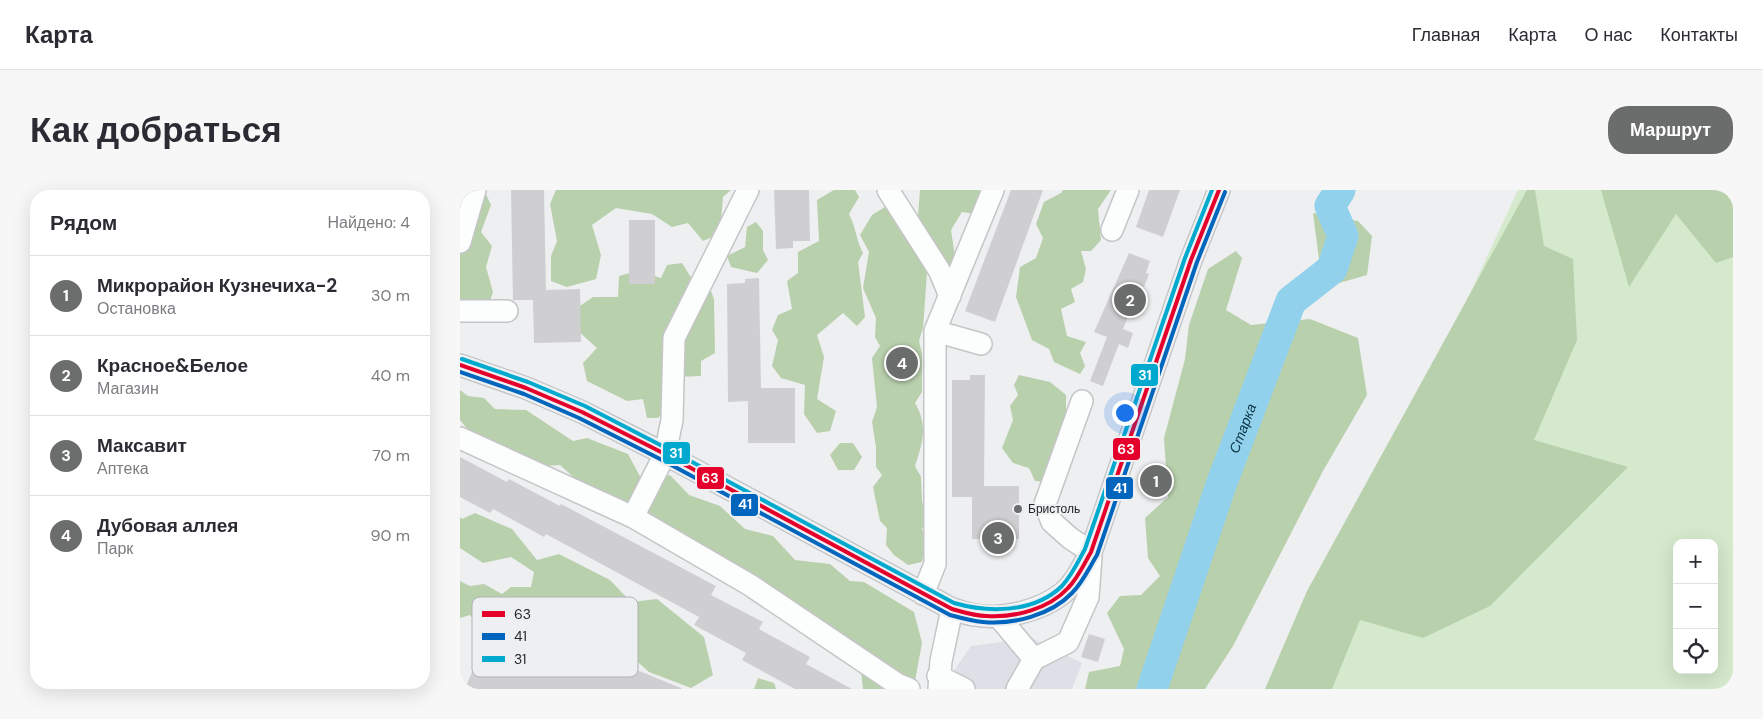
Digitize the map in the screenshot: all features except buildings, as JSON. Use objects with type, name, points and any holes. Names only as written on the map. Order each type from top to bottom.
[{"type":"street","points":[[633,517],[665,454],[672,420],[674,338],[748,190]]},
{"type":"street","points":[[888,190],[939,270],[950,296]]},
{"type":"street","points":[[923,594],[935,564],[935,331],[993,190]]},
{"type":"street","points":[[1112,230],[1128,190]]},
{"type":"street","points":[[460,365],[526,388],[574,408],[665,454],[952,609],[975,615],[998,616],[1022,611],[1042,605],[1063,593],[1078,575],[1091,552],[1191,260],[1219,190]]},
{"type":"street","points":[[460,242],[469,196]]},
{"type":"street","points":[[460,311],[507,311]]},
{"type":"street","points":[[935,331],[981,344]]},
{"type":"street","points":[[1082,401],[1045,504],[1052,522],[1070,538],[1091,552]]},
{"type":"street","points":[[460,438],[633,517],[750,585],[897,684],[909,689]]},
{"type":"street","points":[[1017,689],[1034,660],[1068,642],[1088,597],[1091,552]]},
{"type":"street","points":[[952,609],[938,683],[964,689]]},
{"type":"street","points":[[998,616],[1034,660]]},
{"type":"shaded area","points":[[1032,638],[1082,663],[1072,689],[956,689],[955,669],[971,646]]},
{"type":"green space","points":[[460,190],[484,190],[491,205],[481,232],[492,246],[486,267],[493,292],[487,309],[460,316]]},
{"type":"green space","points":[[556,190],[731,190],[723,197],[720,234],[703,241],[688,223],[672,227],[652,214],[616,208],[592,225],[601,255],[596,279],[567,287],[551,281],[551,256],[557,241],[550,204]]},
{"type":"green space","points":[[834,190],[855,190],[859,197],[849,214],[863,253],[858,262],[865,317],[857,326],[843,313],[817,335],[824,357],[817,399],[836,411],[830,431],[817,433],[804,414],[805,385],[781,378],[772,366],[778,340],[772,330],[778,315],[792,309],[787,281],[798,273],[798,252],[819,241],[817,200]]},
{"type":"green space","points":[[920,190],[979,190],[985,203],[975,214],[962,212],[951,230],[955,256],[949,265],[938,261],[917,229]]},
{"type":"green space","points":[[1063,190],[1111,190],[1098,209],[1101,240],[1091,251],[1081,251],[1086,269],[1083,282],[1071,289],[1075,302],[1061,309],[1067,336],[1086,342],[1080,353],[1085,366],[1080,374],[1054,362],[1049,349],[1032,340],[1016,297],[1020,267],[1036,258],[1043,238],[1036,224],[1044,202]]},
{"type":"green space","points":[[1518,190],[1733,190],[1733,689],[1292,689],[1440,358]]},
{"type":"green space","points":[[1527,190],[1535,190],[1544,246],[1573,259],[1577,340],[1534,440],[1628,467],[1490,606],[1423,638],[1360,620],[1332,689],[1265,689],[1307,591]]},
{"type":"green space","points":[[1601,190],[1733,190],[1733,257],[1716,263],[1676,214],[1629,287]]},
{"type":"green space","points":[[885,207],[892,212],[927,273],[923,328],[919,341],[922,353],[922,392],[915,403],[923,426],[922,441],[915,466],[921,477],[922,501],[927,518],[922,529],[926,540],[922,562],[908,565],[894,555],[886,545],[887,528],[880,521],[873,487],[882,475],[876,467],[876,447],[872,422],[877,407],[872,358],[880,346],[875,337],[876,318],[863,288],[869,252],[860,235],[872,215]]},
{"type":"green space","points":[[1313,213],[1358,221],[1372,236],[1367,275],[1322,288],[1297,286],[1319,259]]},
{"type":"green space","points":[[756,222],[763,231],[763,250],[768,260],[757,273],[731,267],[727,256],[745,247],[747,227]]},
{"type":"green space","points":[[1236,251],[1242,258],[1226,310],[1251,325],[1310,319],[1358,338],[1367,395],[1323,471],[1233,646],[1205,689],[1085,689],[1089,672],[1120,666],[1124,649],[1107,613],[1120,596],[1141,595],[1160,576],[1148,558],[1145,518],[1168,497],[1164,438],[1185,359],[1189,325],[1208,269]]},
{"type":"green space","points":[[682,263],[692,279],[708,283],[714,299],[715,353],[701,361],[701,376],[676,377],[668,406],[658,418],[647,418],[643,399],[627,401],[587,381],[583,363],[597,348],[577,330],[574,310],[593,297],[618,297],[619,276],[637,271],[661,278],[667,265]]},
{"type":"green space","points":[[1019,375],[1050,382],[1066,395],[1066,427],[1045,482],[1035,481],[1029,468],[1013,463],[1002,448],[1013,420],[1010,406],[1018,395],[1014,385]]},
{"type":"green space","points":[[460,390],[468,396],[484,398],[495,409],[526,410],[573,441],[587,438],[628,454],[643,482],[633,502],[596,497],[560,465],[527,467],[478,442],[460,420]]},
{"type":"green space","points":[[840,443],[853,443],[862,457],[854,470],[838,470],[830,455]]},
{"type":"green space","points":[[670,475],[689,495],[720,506],[745,529],[773,536],[795,560],[830,564],[850,581],[864,582],[914,612],[922,643],[914,686],[906,689],[863,689],[859,652],[772,599],[757,576],[731,573],[707,546],[676,546],[646,516],[647,479]]},
{"type":"green space","points":[[475,513],[512,529],[537,560],[559,554],[610,580],[626,597],[472,597],[472,617],[470,615],[460,618],[460,581],[470,586],[484,584],[502,594],[511,587],[531,587],[534,572],[511,557],[483,563],[460,548],[460,517],[462,519]]},
{"type":"green space","points":[[657,599],[704,637],[713,675],[691,688],[649,672],[638,662],[638,601]]},
{"type":"green space","points":[[758,678],[774,683],[776,689],[754,689]]},
{"type":"waterway","name":"Старка","points":[[1152,689],[1221,485],[1291,301],[1332,269],[1343,236],[1330,206],[1340,190]]},
{"type":"transit line","name":"31","points":[[462,359],[528,382],[585,406],[954,603],[996,609],[1025,606],[1051,595],[1062,586],[1072,573],[1085,549],[1185,258],[1212,190]]},
{"type":"transit line","name":"63","points":[[460,365],[526,388],[582,412],[665,454],[952,609],[982,616],[1019,614],[1041,607],[1060,595],[1075,580],[1091,552],[1191,260],[1219,190]]},
{"type":"transit line","name":"41","points":[[460,372],[524,394],[579,418],[662,460],[950,615],[995,623],[1019,620],[1043,613],[1063,601],[1086,575],[1097,555],[1197,262],[1225,192]]},
{"type":"place","name":"Красное&Белое","points":[[1130,300]]},
{"type":"place","name":"Дубовая аллея","points":[[902,363]]},
{"type":"place","name":"Микрорайон Кузнечиха-2","points":[[1156,481]]},
{"type":"place","name":"Бристоль","points":[[1018,509]]},
{"type":"place","name":"Максавит","points":[[998,538]]}]
